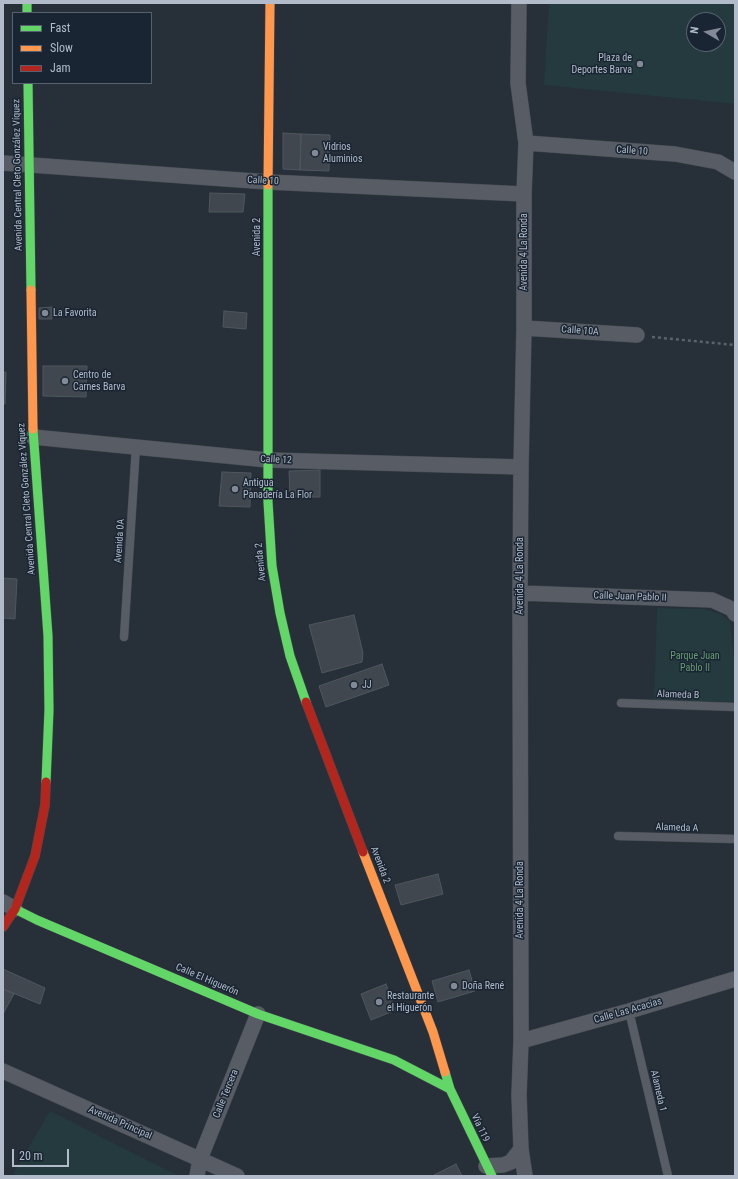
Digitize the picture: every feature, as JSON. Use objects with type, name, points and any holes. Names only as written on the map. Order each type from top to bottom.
[{"type":"main road","name":"Avenida 2","points":[[270,3],[268,182],[268,502],[272,566],[280,613],[290,656],[308,709],[433,1032],[450,1089]]},
{"type":"main road","name":"Avenida Central Cleto González Víquez","points":[[3,927],[9,906],[35,856],[45,806],[49,710],[48,636],[33,437],[28,84]]},
{"type":"main road","name":"Calle El Higuerón","points":[[9,906],[37,920],[258,1014],[394,1060],[450,1089]]},
{"type":"main road","points":[[430,1049],[433,1032]]},
{"type":"main road","name":"Calle El Higuerón","points":[[394,1060],[416,1062]]},
{"type":"main road","name":"Vía 119","points":[[450,1089],[489,1171]]},
{"type":"street","name":"Avenida 4 La Ronda","points":[[519,3],[518,83],[526,143],[524,194],[524,328],[520,593],[521,1041],[519,1095],[521,1149],[525,1176]]},
{"type":"street","name":"Calle 10","points":[[526,143],[675,154],[718,162],[735,172]]},
{"type":"street","name":"Calle 10","points":[[3,163],[268,182],[524,194]]},
{"type":"street","name":"Calle 10A","points":[[524,328],[637,335]]},
{"type":"street","name":"Calle 12","points":[[33,437],[268,460],[521,467]]},
{"type":"street","name":"Calle Juan Pablo II","points":[[520,593],[712,600],[732,609],[735,614]]},
{"type":"street","name":"Calle Las Acacias","points":[[521,1041],[735,979]]},
{"type":"street","name":"Calle Tercera","points":[[197,1176],[200,1159],[258,1014]]},
{"type":"street","name":"Avenida Principal","points":[[3,1071],[237,1176]]},
{"type":"street","points":[[489,1171],[511,1162],[521,1149]]},
{"type":"lane","name":"Avenida 0A","points":[[124,637],[136,446]]},
{"type":"lane","name":"Alameda B","points":[[621,703],[735,707]]},
{"type":"lane","name":"Alameda A","points":[[618,836],[735,840]]},
{"type":"lane","name":"Alameda 1","points":[[629,1010],[668,1176]]},
{"type":"path","points":[[637,335],[735,345]]},
{"type":"green space","name":"Plaza de Deportes Barva","points":[[549,3],[735,3],[735,104],[544,85]]},
{"type":"green space","name":"Parque Juan Pablo II","points":[[657,608],[703,609],[721,614],[730,622],[735,667],[735,702],[654,700]]},
{"type":"green space","points":[[50,1111],[177,1176],[16,1176],[13,1174]]},
{"type":"building","points":[[283,133],[301,134],[300,170],[283,169]]},
{"type":"building","name":"Vidrios Aluminios","points":[[301,134],[330,135],[329,171],[300,170]]},
{"type":"building","points":[[210,193],[245,194],[243,212],[209,212]]},
{"type":"building","name":"La Favorita","points":[[52,307],[52,319],[39,319],[39,308]]},
{"type":"building","points":[[224,311],[247,313],[246,329],[223,327]]},
{"type":"building","name":"Centro de Carnes Barva","points":[[43,366],[87,366],[86,397],[43,396]]},
{"type":"building","points":[[3,372],[6,372],[5,404],[3,404]]},
{"type":"building","points":[[320,470],[320,497],[290,497],[289,471]]},
{"type":"building","name":"Antigua Panadería La Flor","points":[[222,472],[251,473],[250,507],[219,506]]},
{"type":"building","points":[[3,578],[17,579],[15,619],[3,618]]},
{"type":"building","points":[[354,615],[363,653],[362,662],[322,673],[309,625]]},
{"type":"building","name":"JJ","points":[[382,664],[389,685],[326,707],[319,686]]},
{"type":"building","points":[[438,874],[443,894],[401,905],[395,885]]},
{"type":"building","points":[[3,969],[45,988],[40,1004],[3,989]]},
{"type":"building","name":"Doña René","points":[[469,970],[475,991],[438,1002],[432,981]]},
{"type":"building","name":"Restaurante el Higuerón","points":[[386,984],[396,1010],[371,1020],[361,994]]},
{"type":"building","points":[[3,989],[14,994],[3,1014]]},
{"type":"building","points":[[456,1164],[462,1176],[434,1175]]},
{"type":"traffic: fast","points":[[27,3],[27,12]]},
{"type":"traffic: fast","points":[[28,84],[31,290]]},
{"type":"traffic: fast","points":[[268,185],[268,502],[272,566],[280,613],[290,656],[306,702]]},
{"type":"traffic: fast","points":[[33,429],[48,636],[49,710],[46,782]]},
{"type":"traffic: fast","points":[[15,909],[37,920],[258,1014],[394,1060],[450,1089]]},
{"type":"traffic: fast","points":[[445,1072],[450,1089],[492,1176]]},
{"type":"traffic: slow","points":[[268,185],[270,3]]},
{"type":"traffic: slow","points":[[31,290],[33,429]]},
{"type":"traffic: slow","points":[[363,852],[433,1032],[445,1072]]},
{"type":"traffic: jam","points":[[306,702],[363,852]]},
{"type":"traffic: jam","points":[[3,927],[15,909],[35,856],[45,805],[46,782]]},
{"type":"place","name":"Plaza de Deportes Barva","points":[[640,64]]},
{"type":"place","name":"Vidrios Aluminios","points":[[315,153]]},
{"type":"place","name":"La Favorita","points":[[45,313]]},
{"type":"place","name":"Centro de Carnes Barva","points":[[65,381]]},
{"type":"place","name":"Antigua Panadería La Flor","points":[[235,489]]},
{"type":"place","name":"JJ","points":[[354,685]]},
{"type":"place","name":"Doña René","points":[[454,986]]},
{"type":"place","name":"Restaurante el Higuerón","points":[[379,1002]]}]
